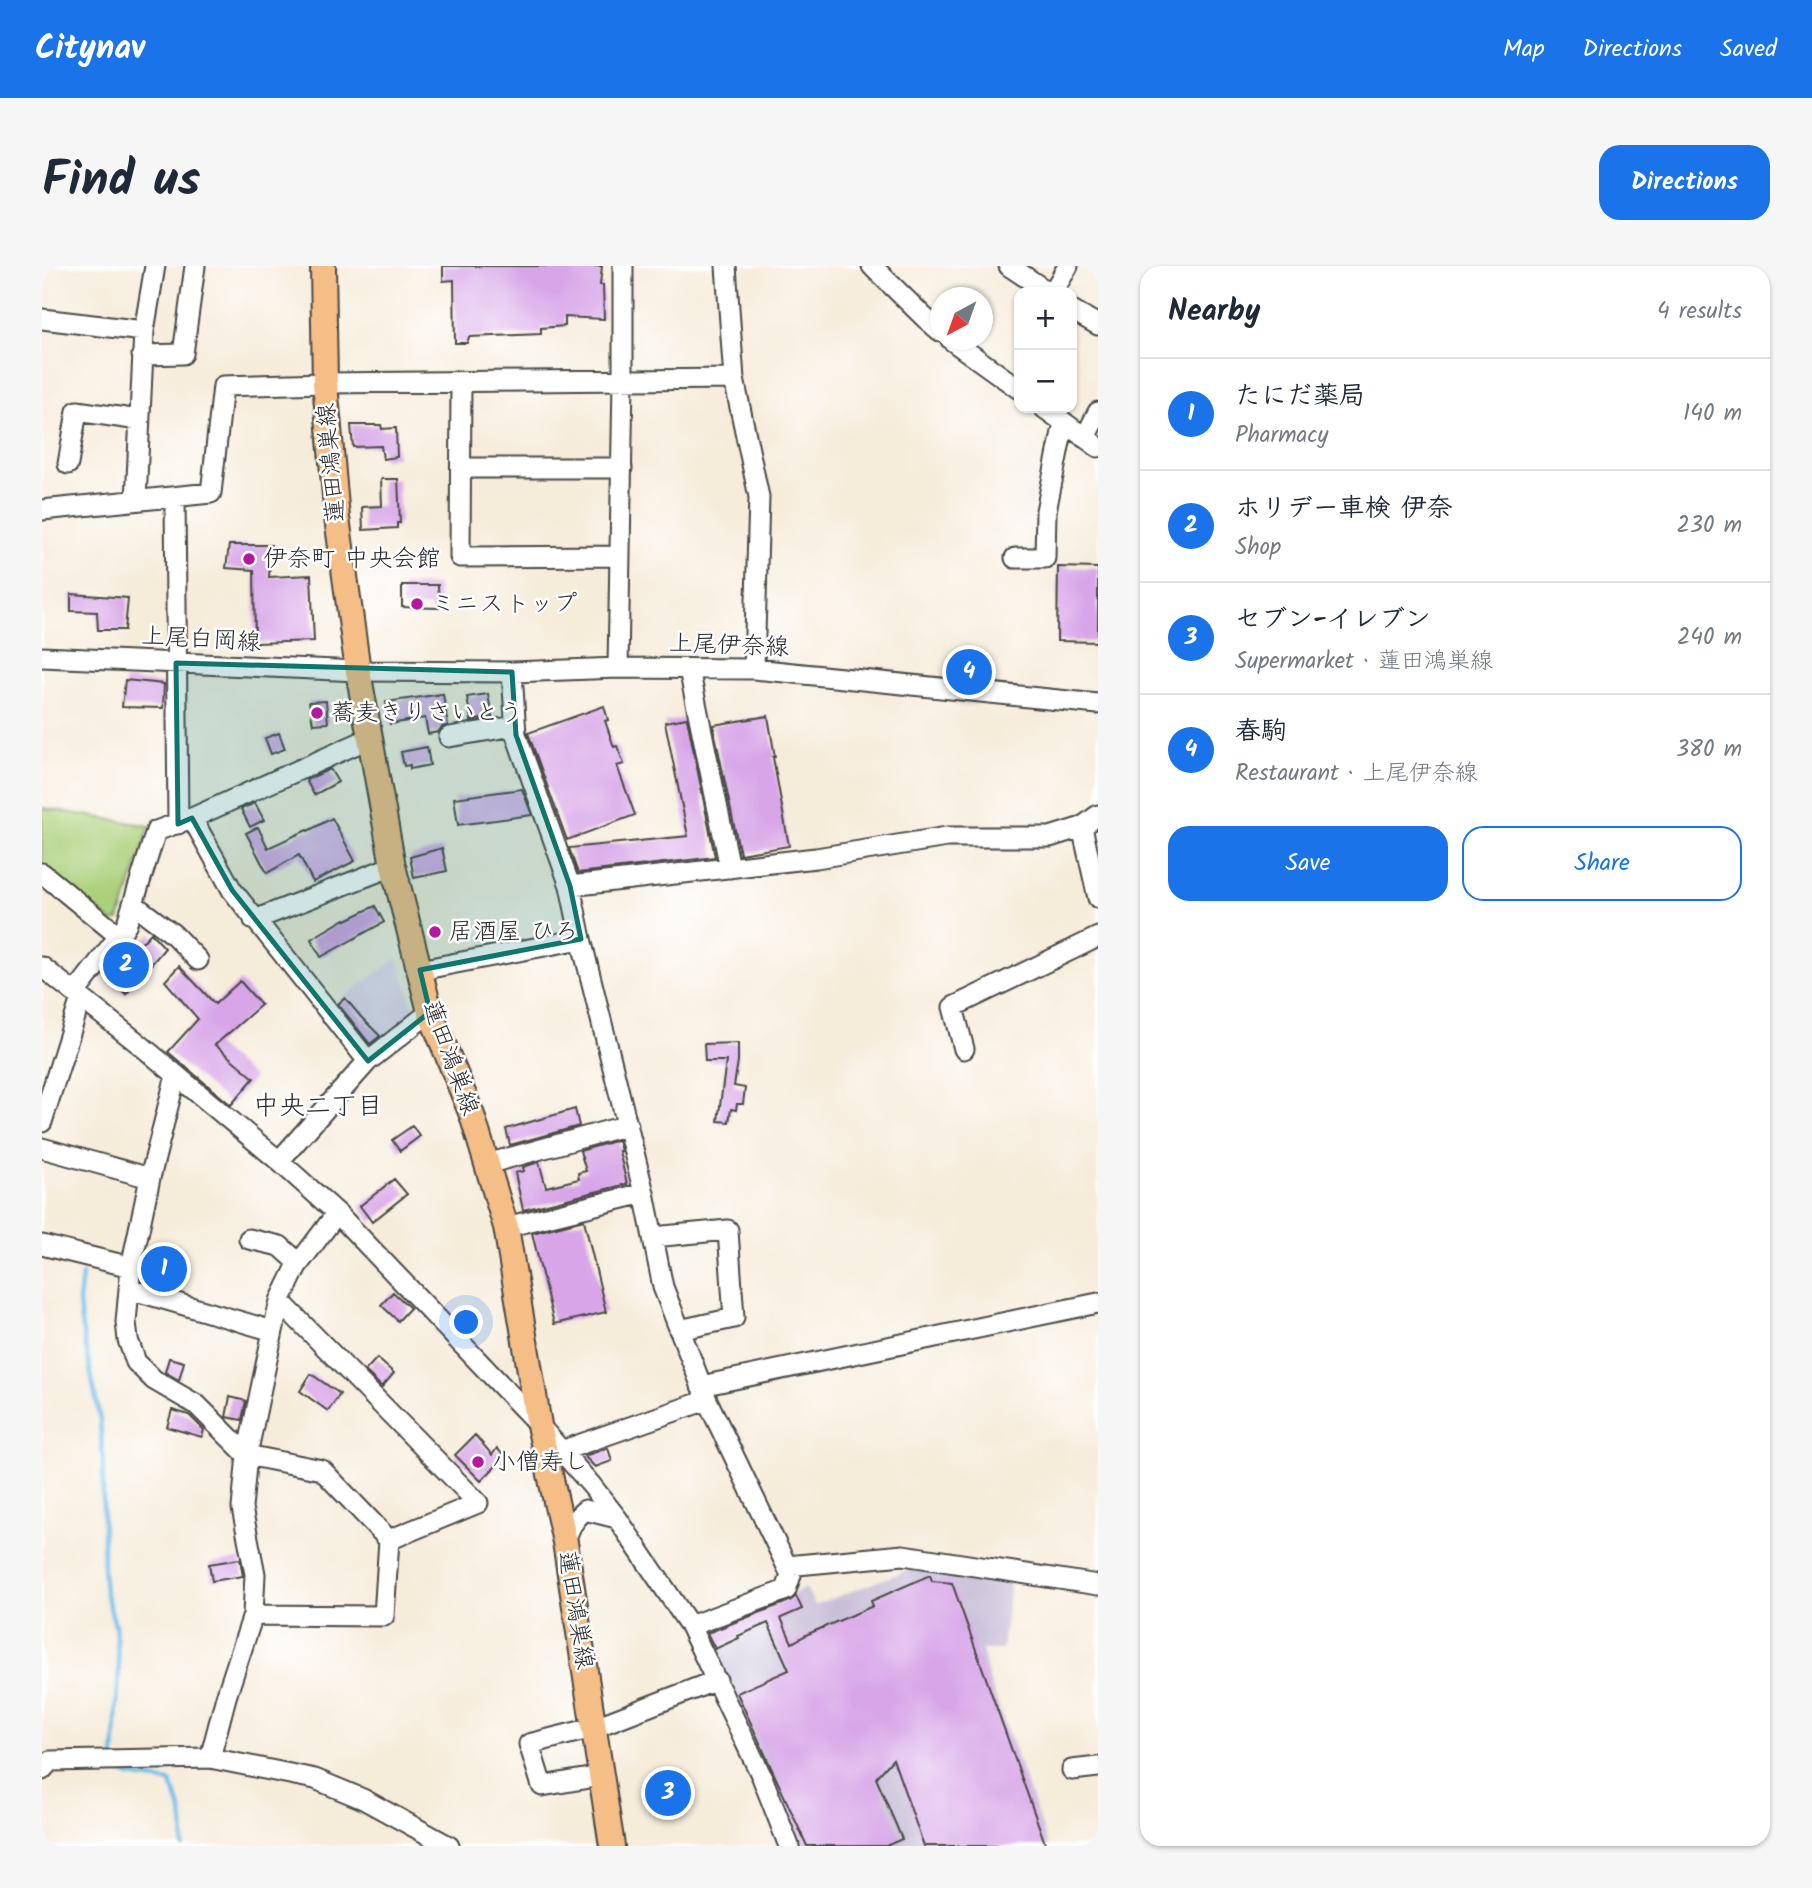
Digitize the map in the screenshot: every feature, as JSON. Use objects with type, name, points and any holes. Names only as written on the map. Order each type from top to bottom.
[{"type":"main road","name":"蓮田鴻巣線","points":[[323,266],[325,383],[337,518],[358,671],[393,866],[430,1012],[472,1115],[506,1227],[539,1425],[565,1542],[612,1846]]},
{"type":"street","points":[[136,499],[142,355],[155,266]]},
{"type":"street","points":[[142,355],[183,354],[195,266]]},
{"type":"street","points":[[618,668],[623,266]]},
{"type":"street","points":[[726,266],[734,379],[759,497],[754,669]]},
{"type":"street","points":[[872,266],[930,322]]},
{"type":"street","points":[[1009,266],[1043,287]]},
{"type":"street","points":[[1054,287],[1068,266]]},
{"type":"street","points":[[1077,313],[1098,326]]},
{"type":"street","points":[[42,319],[144,331]]},
{"type":"street","points":[[965,350],[1014,385]]},
{"type":"street","points":[[42,510],[211,493],[223,386],[734,379]]},
{"type":"street","points":[[461,382],[460,557],[620,556]]},
{"type":"street","points":[[68,464],[77,411],[139,420]]},
{"type":"street","points":[[1051,413],[1092,442],[1098,412]]},
{"type":"street","points":[[1015,558],[1045,558],[1045,511],[1064,422]]},
{"type":"street","points":[[461,468],[622,468]]},
{"type":"street","points":[[175,497],[176,663],[185,821],[254,920],[368,1061]]},
{"type":"street","name":"上尾白岡線","points":[[42,657],[358,671]]},
{"type":"street","points":[[689,669],[730,868]]},
{"type":"street","name":"上尾伊奈線","points":[[358,671],[754,669],[1098,704]]},
{"type":"street","points":[[513,672],[516,735],[570,886],[644,1193],[663,1287],[704,1393],[791,1575],[786,1590],[690,1626]]},
{"type":"street","points":[[449,737],[515,726]]},
{"type":"street","points":[[43,1117],[78,995],[127,923],[156,831],[185,821],[370,738]]},
{"type":"street","points":[[570,886],[816,858],[947,837],[1050,838],[1090,821],[1098,898]]},
{"type":"street","points":[[254,920],[393,866]]},
{"type":"street","points":[[42,873],[119,936]]},
{"type":"street","points":[[132,904],[173,934],[198,960]]},
{"type":"street","points":[[964,1049],[953,1007],[1098,937]]},
{"type":"street","points":[[420,970],[581,939]]},
{"type":"street","points":[[42,967],[176,1075],[337,1213],[539,1425],[617,1518],[690,1626],[762,1777],[789,1846]]},
{"type":"street","points":[[279,1161],[368,1061],[430,1012]]},
{"type":"street","points":[[176,1075],[131,1266],[127,1331],[136,1362],[154,1380],[197,1405],[247,1455],[322,1470],[389,1539],[384,1616],[253,1615]]},
{"type":"street","points":[[487,1164],[628,1125]]},
{"type":"street","points":[[42,1148],[150,1178]]},
{"type":"street","points":[[506,1227],[644,1193]]},
{"type":"street","points":[[210,1758],[226,1697],[253,1615],[255,1574],[242,1508],[247,1455],[273,1331],[280,1301],[299,1263],[337,1213]]},
{"type":"street","points":[[653,1237],[728,1230],[734,1318],[679,1330]]},
{"type":"street","points":[[249,1239],[280,1246],[299,1263]]},
{"type":"street","points":[[42,1245],[131,1266]]},
{"type":"street","points":[[129,1289],[273,1331]]},
{"type":"street","points":[[280,1301],[478,1503],[389,1539]]},
{"type":"street","points":[[561,1451],[704,1393],[1098,1303]]},
{"type":"street","points":[[565,1542],[575,1518],[585,1510],[617,1518]]},
{"type":"street","points":[[787,1566],[903,1555],[1098,1585]]},
{"type":"street","points":[[601,1776],[542,1786],[529,1744],[593,1728],[717,1680]]},
{"type":"street","points":[[42,1770],[50,1761],[210,1758],[315,1779],[363,1799],[449,1846]]},
{"type":"street","points":[[1072,1770],[1098,1768]]},
{"type":"highlighted area","points":[[176,663],[512,672],[516,735],[570,886],[581,939],[420,970],[430,1012],[368,1061],[232,890],[192,818],[178,824]]},
{"type":"shaded area","points":[[398,958],[416,1015],[367,1051],[332,1005]]},
{"type":"shaded area","points":[[929,1562],[1011,1576],[1002,1650],[982,1650],[990,1682],[1049,1846],[796,1846],[715,1651],[744,1637],[735,1619],[806,1588],[815,1605]]},
{"type":"green space","points":[[42,808],[150,826],[119,920],[112,922],[42,867]]},
{"type":"building","points":[[443,266],[602,266],[600,285],[603,285],[604,319],[565,317],[565,326],[541,328],[541,334],[469,337],[467,343],[455,343],[454,280],[443,281]]},
{"type":"building","points":[[351,425],[396,428],[397,457],[383,459],[381,446],[353,447]]},
{"type":"building","points":[[381,479],[398,479],[400,523],[397,523],[397,528],[363,530],[362,507],[382,506]]},
{"type":"building","points":[[229,545],[271,545],[269,577],[311,575],[314,641],[255,643],[254,570],[226,568]]},
{"type":"building","points":[[1058,567],[1098,568],[1098,642],[1057,641]]},
{"type":"building","points":[[402,585],[438,585],[439,608],[402,607]]},
{"type":"building","points":[[71,594],[128,598],[125,630],[98,630],[97,612],[71,611]]},
{"type":"building","points":[[959,659],[983,663],[984,679],[957,677]]},
{"type":"building","points":[[125,680],[164,684],[163,708],[122,707]]},
{"type":"building","points":[[443,694],[448,725],[438,732],[428,734],[425,718],[390,724],[386,702]]},
{"type":"building","points":[[488,694],[492,717],[471,721],[467,697]]},
{"type":"building","points":[[326,701],[328,723],[313,724],[309,702]]},
{"type":"building","points":[[604,706],[608,720],[605,721],[614,747],[617,746],[624,764],[617,766],[635,815],[567,840],[528,733]]},
{"type":"building","points":[[768,716],[789,846],[740,854],[713,725]]},
{"type":"building","points":[[687,718],[715,857],[578,873],[569,848],[688,836],[665,722]]},
{"type":"building","points":[[279,733],[285,749],[271,754],[265,738]]},
{"type":"building","points":[[427,747],[430,765],[410,769],[410,765],[404,766],[401,752]]},
{"type":"building","points":[[330,769],[338,782],[314,795],[306,780]]},
{"type":"building","points":[[522,789],[532,815],[458,825],[454,798]]},
{"type":"building","points":[[255,803],[264,820],[250,827],[241,809]]},
{"type":"building","points":[[332,818],[355,861],[313,882],[299,855],[267,873],[246,833],[258,827],[268,848]]},
{"type":"building","points":[[442,848],[447,871],[414,878],[410,857]]},
{"type":"building","points":[[375,906],[384,922],[321,957],[311,939],[345,919]]},
{"type":"building","points":[[151,933],[165,948],[126,994],[104,975],[128,944],[135,950]]},
{"type":"building","points":[[179,966],[215,1004],[240,981],[261,1005],[215,1045],[254,1078],[231,1105],[168,1052],[198,1019],[165,981]]},
{"type":"building","points":[[345,998],[380,1036],[370,1044],[338,1004]]},
{"type":"building","points":[[738,1043],[734,1086],[745,1088],[743,1104],[737,1104],[736,1110],[731,1109],[729,1122],[718,1121],[726,1061],[705,1061],[704,1044]]},
{"type":"building","points":[[575,1109],[579,1126],[510,1145],[506,1129]]},
{"type":"building","points":[[412,1126],[420,1136],[400,1151],[392,1140]]},
{"type":"building","points":[[618,1140],[627,1184],[523,1210],[515,1173],[524,1171],[523,1167],[539,1162],[546,1187],[579,1179],[578,1173],[586,1171],[580,1151]]},
{"type":"building","points":[[394,1179],[407,1194],[372,1222],[360,1206]]},
{"type":"building","points":[[584,1220],[606,1312],[554,1324],[532,1233]]},
{"type":"building","points":[[154,1258],[173,1265],[169,1278],[150,1272]]},
{"type":"building","points":[[393,1292],[410,1308],[398,1321],[381,1305]]},
{"type":"building","points":[[169,1358],[184,1362],[179,1380],[165,1372]]},
{"type":"building","points":[[377,1358],[394,1373],[382,1387],[365,1371]]},
{"type":"building","points":[[311,1374],[340,1394],[328,1411],[300,1391]]},
{"type":"building","points":[[230,1397],[246,1401],[242,1420],[226,1417]]},
{"type":"building","points":[[172,1410],[189,1415],[204,1430],[202,1437],[167,1427]]},
{"type":"building","points":[[475,1435],[492,1455],[497,1448],[505,1457],[481,1481],[455,1455]]},
{"type":"building","points":[[608,1448],[612,1461],[595,1467],[584,1456]]},
{"type":"building","points":[[240,1559],[243,1576],[212,1581],[209,1564]]},
{"type":"building","points":[[930,1575],[932,1581],[952,1583],[1046,1846],[924,1846],[893,1759],[876,1778],[902,1839],[886,1846],[807,1846],[737,1693],[789,1670],[768,1623],[715,1649],[707,1633],[790,1601],[796,1596],[802,1609],[781,1618],[792,1643],[873,1606],[871,1601]]},
{"type":"building","points":[[684,1777],[695,1797],[653,1813],[645,1790]]},
{"type":"waterway","points":[[82,1275],[79,1301],[81,1323],[100,1420],[103,1460],[105,1591],[115,1625],[119,1669],[114,1755]]},
{"type":"waterway","points":[[115,1767],[129,1776],[170,1782],[182,1813],[183,1846]]},
{"type":"place","name":"伊奈町 中央会館","points":[[249,559]]},
{"type":"place","name":"ミニストップ","points":[[417,604]]},
{"type":"place","name":"春駒","points":[[969,672]]},
{"type":"place","name":"蕎麦きりさいとう","points":[[317,713]]},
{"type":"place","name":"居酒屋 ひろ","points":[[435,932]]},
{"type":"place","name":"ホリデー車検 伊奈","points":[[126,965]]},
{"type":"place","name":"たにだ薬局","points":[[164,1269]]},
{"type":"place","name":"小僧寿し","points":[[478,1462]]},
{"type":"place","name":"セブン-イレブン","points":[[668,1793]]},
{"type":"district","name":"中央二丁目","points":[[318,1107]]}]
